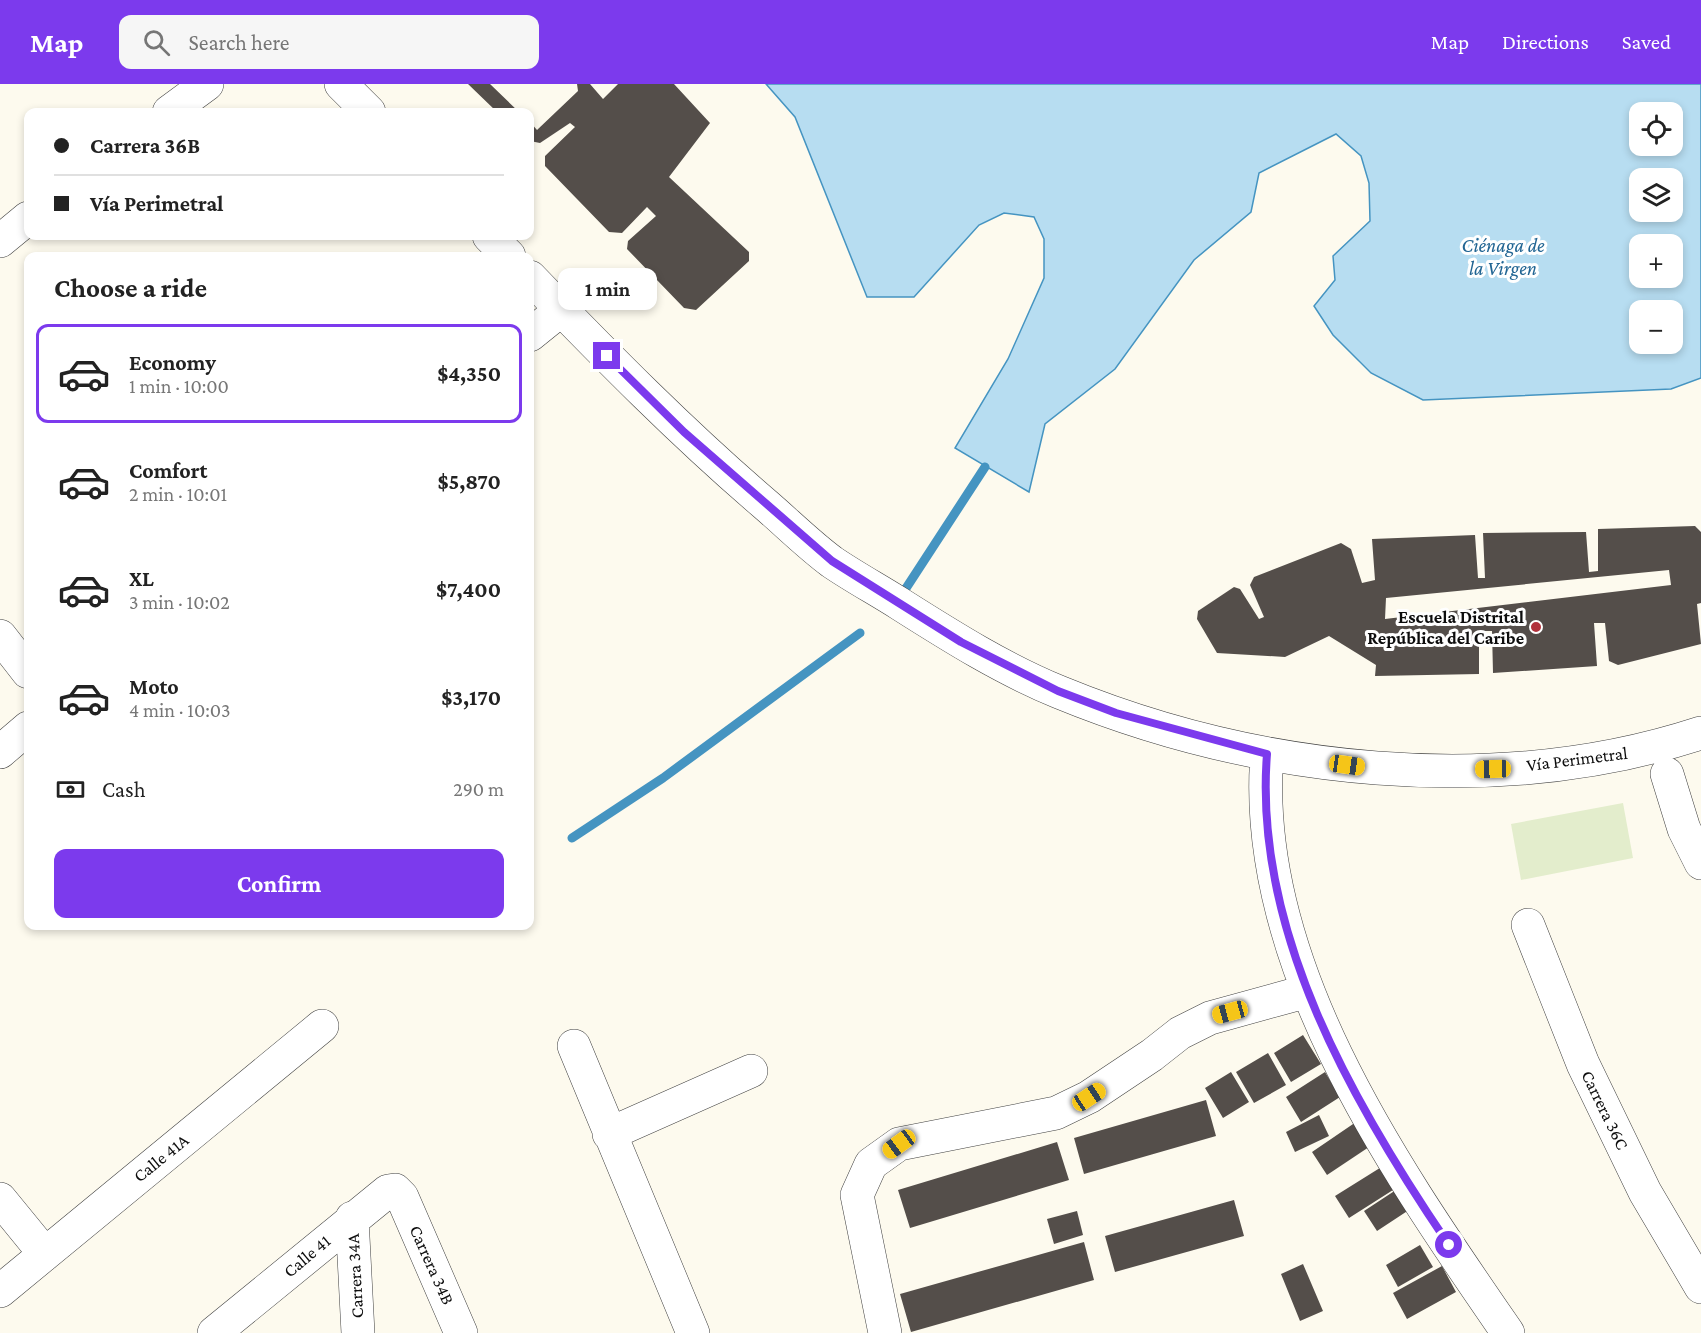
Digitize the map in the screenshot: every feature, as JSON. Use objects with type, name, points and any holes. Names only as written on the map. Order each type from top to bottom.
[{"type":"street","points":[[174,108],[207,84]]},
{"type":"street","points":[[341,84],[365,108]]},
{"type":"street","points":[[0,241],[24,221]]},
{"type":"street","points":[[493,240],[505,252]]},
{"type":"street","name":"Vía Perimetral","points":[[534,281],[684,432],[832,561],[961,642],[1058,691],[1135,720],[1267,754],[1388,770],[1493,769],[1591,761],[1659,747],[1701,733]]},
{"type":"street","points":[[534,332],[561,310]]},
{"type":"street","points":[[0,636],[24,667]]},
{"type":"street","points":[[0,752],[24,731]]},
{"type":"street","points":[[1267,754],[1265,775],[1271,868],[1288,936],[1308,991],[1351,1083],[1413,1192],[1508,1333]]},
{"type":"street","points":[[1667,774],[1684,829],[1701,863]]},
{"type":"street","name":"Carrera 36C","points":[[1528,925],[1583,1064],[1645,1192],[1701,1287]]},
{"type":"street","points":[[885,1333],[857,1195],[871,1164],[899,1144],[1056,1113],[1089,1097],[1152,1055],[1180,1033],[1210,1018],[1308,991]]},
{"type":"street","name":"Calle 41A","points":[[0,1291],[322,1026]]},
{"type":"street","points":[[574,1046],[693,1333]]},
{"type":"street","points":[[609,1134],[750,1071]]},
{"type":"street","name":"Calle 41","points":[[214,1333],[352,1218],[388,1191],[395,1190],[402,1197]]},
{"type":"street","name":"Carrera 34B","points":[[402,1197],[461,1333]]},
{"type":"street","points":[[0,1199],[45,1254]]},
{"type":"street","name":"Carrera 34A","points":[[352,1218],[358,1333]]},
{"type":"green space","points":[[1623,803],[1633,858],[1521,880],[1511,824]]},
{"type":"water","name":"Ciénaga de la Virgen","points":[[766,84],[1701,84],[1701,378],[1671,389],[1423,400],[1371,373],[1333,335],[1314,306],[1335,280],[1333,256],[1370,221],[1369,183],[1361,156],[1336,134],[1259,173],[1251,212],[1194,260],[1115,369],[1045,424],[1029,492],[955,448],[1008,359],[1044,278],[1044,239],[1034,217],[1004,213],[979,225],[914,297],[867,297],[795,117]]},
{"type":"building","points":[[468,84],[490,84],[515,108],[493,108]]},
{"type":"building","points":[[577,84],[590,84],[603,99],[618,84],[674,84],[710,123],[669,177],[749,252],[749,261],[696,310],[684,308],[627,249],[628,241],[656,216],[647,207],[622,233],[609,232],[545,166],[545,156],[575,127],[570,123],[540,143],[534,142],[534,127],[537,130],[578,91]]},
{"type":"building","points":[[1695,526],[1701,532],[1701,603],[1697,604],[1701,644],[1618,665],[1609,661],[1605,623],[1594,623],[1597,666],[1493,673],[1492,631],[1479,631],[1479,674],[1375,676],[1376,665],[1329,636],[1285,657],[1217,653],[1197,619],[1198,611],[1234,587],[1240,589],[1259,619],[1264,617],[1250,585],[1254,577],[1341,543],[1351,549],[1362,583],[1375,580],[1372,539],[1475,535],[1478,578],[1485,578],[1483,533],[1586,532],[1589,572],[1598,571],[1598,529]],"holes":[[[1669,570],[1671,585],[1385,619],[1386,598]]]},
{"type":"building","points":[[1303,1035],[1321,1064],[1291,1082],[1274,1053]]},
{"type":"building","points":[[1268,1053],[1286,1085],[1254,1103],[1236,1072]]},
{"type":"building","points":[[1231,1072],[1249,1102],[1223,1118],[1205,1088]]},
{"type":"building","points":[[1325,1072],[1340,1097],[1301,1122],[1286,1097]]},
{"type":"building","points":[[1206,1100],[1216,1136],[1084,1174],[1074,1138]]},
{"type":"building","points":[[1319,1115],[1329,1136],[1295,1152],[1286,1132]]},
{"type":"building","points":[[1356,1122],[1372,1145],[1327,1175],[1312,1152]]},
{"type":"building","points":[[1057,1142],[1069,1180],[910,1228],[898,1190]]},
{"type":"building","points":[[1391,1161],[1404,1183],[1349,1218],[1335,1196]]},
{"type":"building","points":[[1402,1186],[1415,1206],[1377,1231],[1364,1211]]},
{"type":"building","points":[[1234,1200],[1244,1236],[1115,1272],[1105,1236]]},
{"type":"building","points":[[1077,1211],[1083,1235],[1054,1244],[1047,1219]]},
{"type":"building","points":[[1084,1242],[1094,1280],[911,1332],[900,1294]]},
{"type":"building","points":[[1420,1245],[1433,1267],[1398,1287],[1386,1265]]},
{"type":"building","points":[[1303,1264],[1323,1311],[1300,1321],[1281,1274]]},
{"type":"building","points":[[1442,1266],[1456,1292],[1407,1319],[1393,1293]]},
{"type":"waterway","points":[[899,599],[985,467]]},
{"type":"waterway","points":[[572,838],[663,778],[860,633]]},
{"type":"place","name":"Escuela Distrital República del Caribe","points":[[1536,627]]},
{"type":"route","points":[[607,356],[684,432],[832,561],[961,642],[1000,664],[1058,691],[1135,720],[1267,754],[1265,775],[1271,868],[1288,936],[1308,991],[1351,1083],[1413,1192],[1449,1245]]}]
